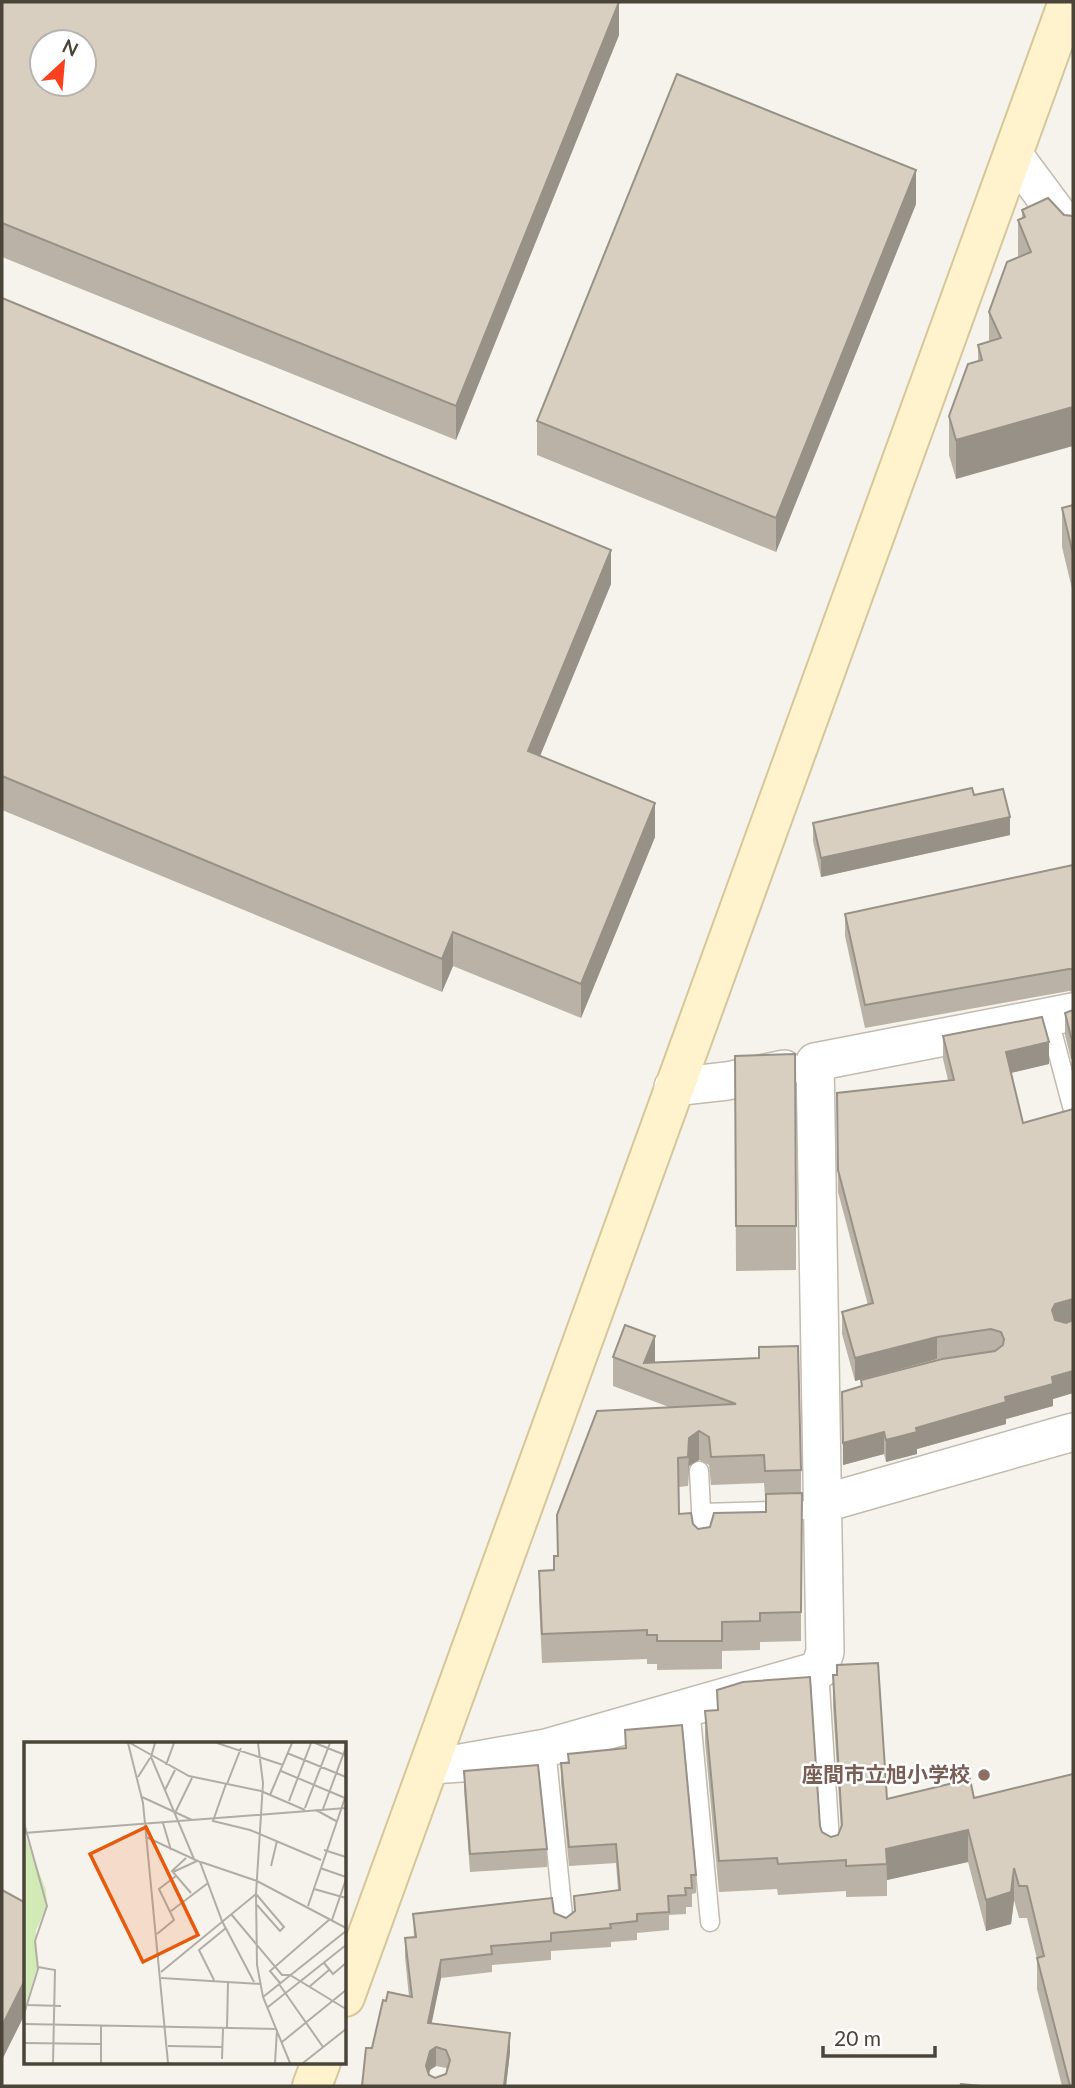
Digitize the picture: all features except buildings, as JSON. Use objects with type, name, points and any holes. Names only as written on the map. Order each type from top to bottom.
[{"type":"street","points":[[346,1994],[1068,2]]},
{"type":"street","points":[[1013,154],[1073,235]]},
{"type":"street","points":[[673,1087],[727,1081],[1060,1014]]},
{"type":"street","points":[[430,1765],[461,1763],[546,1748],[819,1670],[825,1652],[828,1399],[816,1062]]},
{"type":"street","points":[[825,1503],[1073,1432]]},
{"type":"street","points":[[312,2086],[320,2064]]},
{"type":"lane","points":[[1060,1014],[1073,1110]]},
{"type":"lane","points":[[699,1471],[703,1547]]},
{"type":"lane","points":[[701,1513],[809,1510],[825,1503]]},
{"type":"lane","points":[[819,1670],[831,1857]]},
{"type":"lane","points":[[690,1706],[710,1922]]},
{"type":"lane","points":[[546,1748],[564,1926]]},
{"type":"place","name":"座間市立旭小学校","points":[[984,1775]]}]
